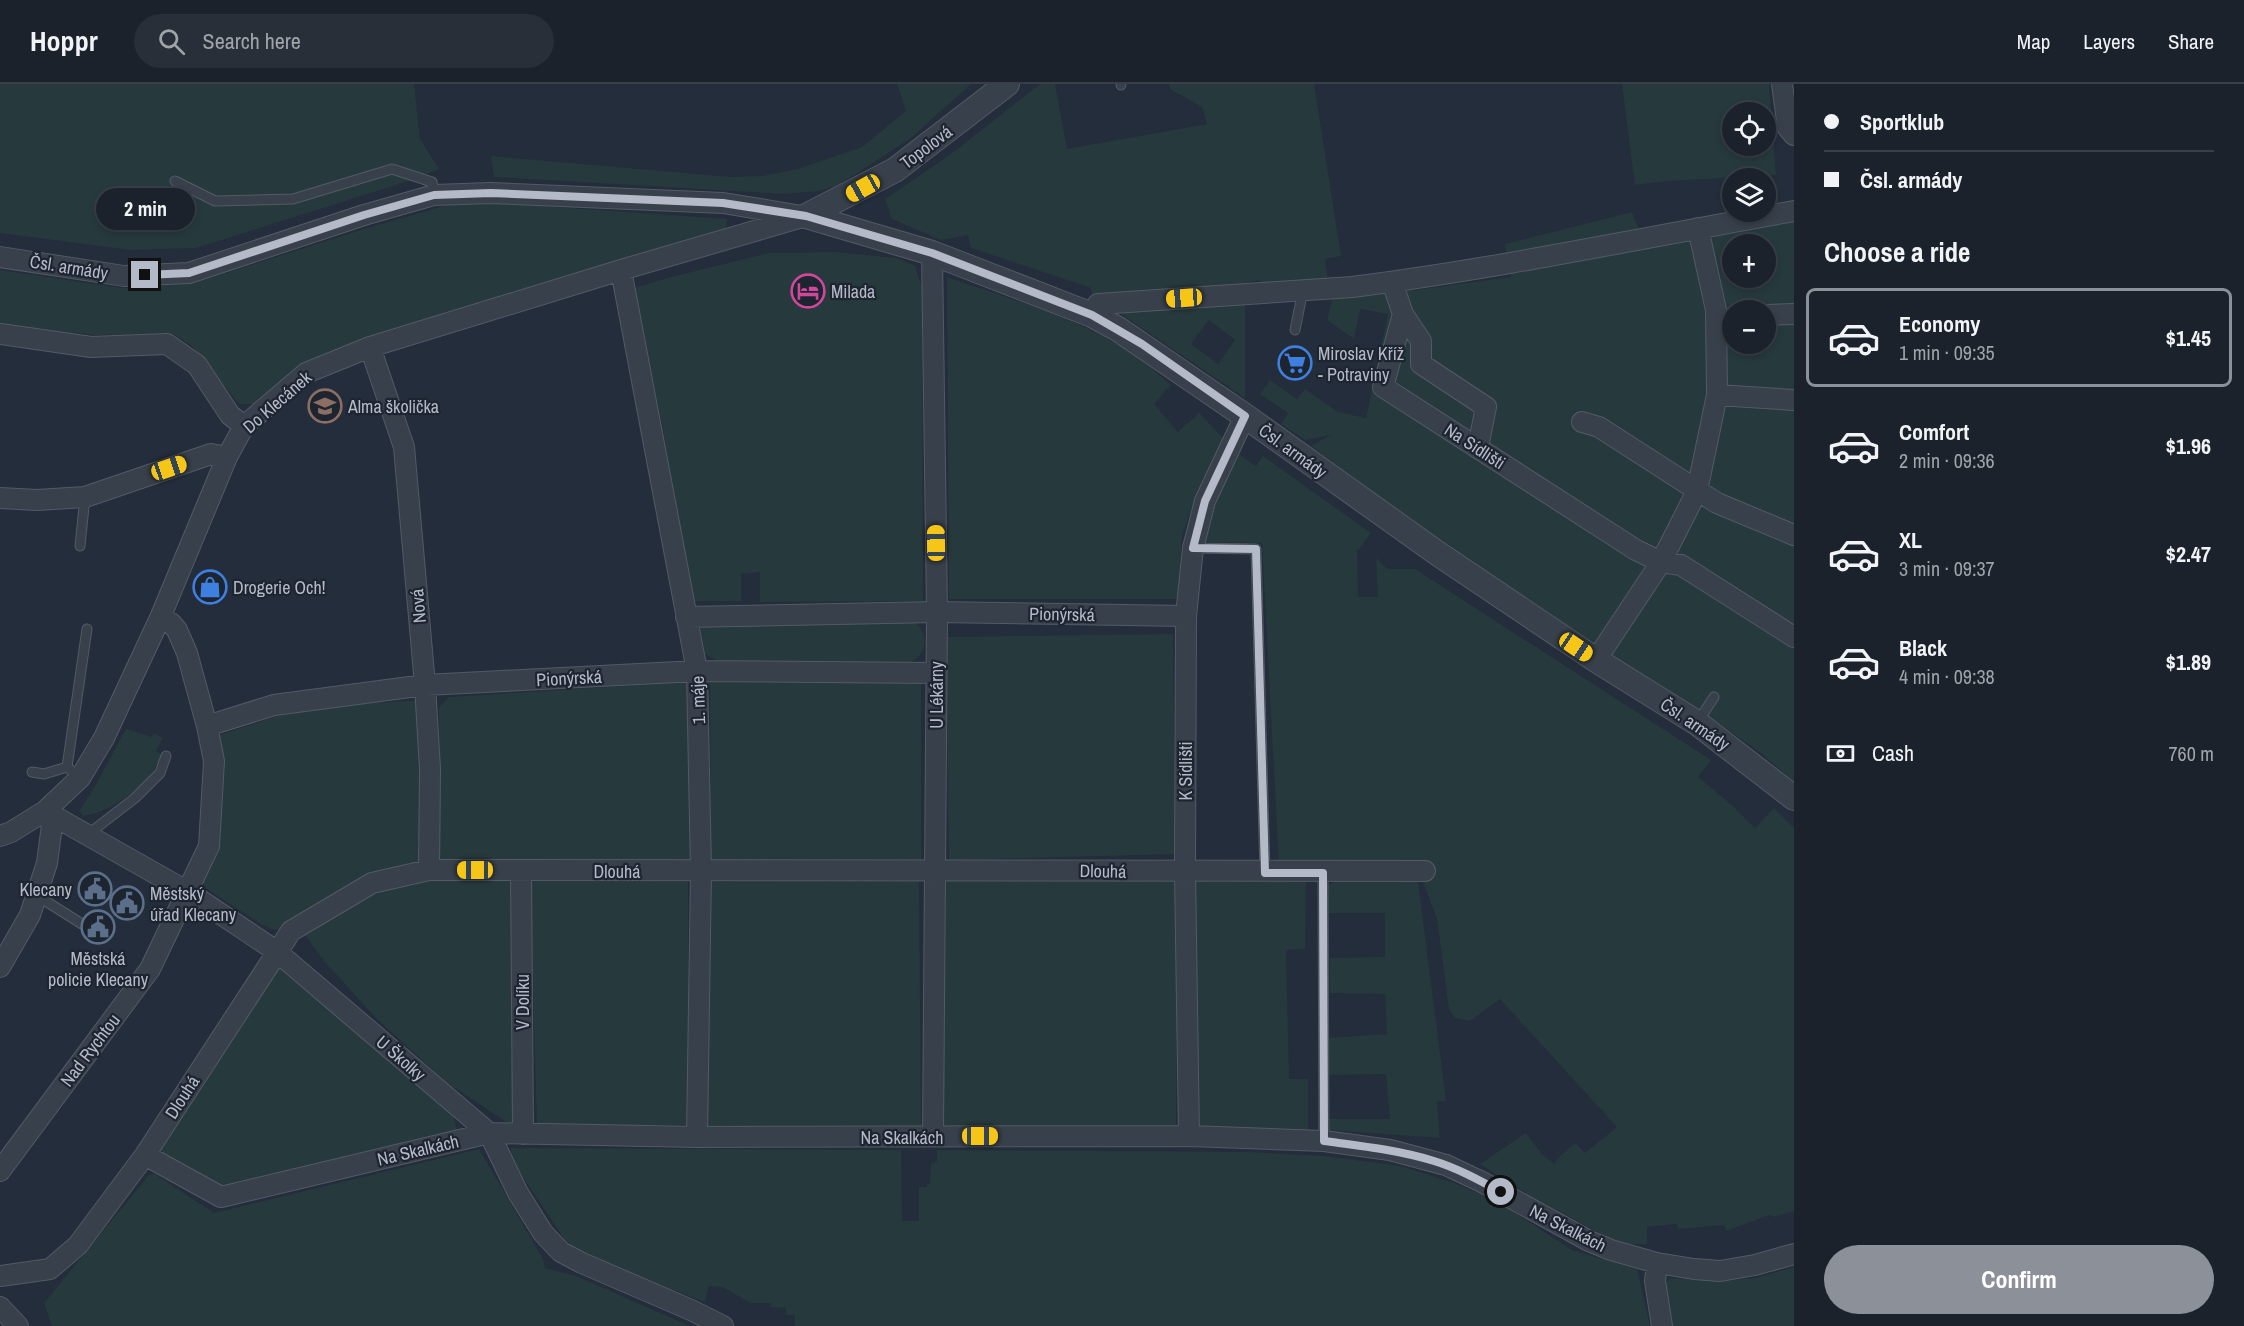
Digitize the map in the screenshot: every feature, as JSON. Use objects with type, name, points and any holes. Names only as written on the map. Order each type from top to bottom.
[{"type":"street","name":"Topolová","points":[[806,216],[895,170],[1007,84]]},
{"type":"street","points":[[1782,84],[1788,128],[1794,135]]},
{"type":"street","name":"Čsl. armády","points":[[0,257],[124,276],[189,273],[364,215],[434,195],[491,193],[723,203],[806,216],[932,253],[1092,315],[1134,339],[1437,553],[1596,660],[1697,723],[1794,798]]},
{"type":"street","points":[[1092,315],[1098,304],[1392,282],[1794,212]]},
{"type":"street","name":"Do Klecánek","points":[[0,836],[45,811],[104,738],[160,618],[227,457],[244,426],[306,373],[370,347],[806,216]]},
{"type":"street","points":[[1698,228],[1722,306]]},
{"type":"street","name":"U Lékárny","points":[[932,253],[937,612],[933,1136]]},
{"type":"street","name":"1. máje","points":[[621,270],[697,671],[702,871],[697,1137]]},
{"type":"street","points":[[1392,282],[1403,314],[1421,340],[1421,364],[1486,407],[1478,447]]},
{"type":"street","name":"Na Sídlišti","points":[[1403,314],[1383,387],[1635,550],[1661,562],[1681,564],[1794,637]]},
{"type":"street","points":[[1776,315],[1794,314]]},
{"type":"street","points":[[0,334],[91,347],[167,344],[197,365],[230,415],[244,426]]},
{"type":"street","points":[[1596,660],[1661,562],[1697,491],[1717,395],[1722,346]]},
{"type":"street","name":"Nová","points":[[370,347],[404,447],[430,769],[429,870]]},
{"type":"street","points":[[1717,395],[1794,400]]},
{"type":"street","name":"K Sídlišti","points":[[1189,1136],[1185,872],[1186,616],[1193,548],[1205,501],[1245,416]]},
{"type":"street","points":[[1582,422],[1599,427],[1717,503],[1794,536]]},
{"type":"street","points":[[0,498],[36,500],[85,497],[211,454],[227,457]]},
{"type":"street","name":"Pionýrská","points":[[686,617],[937,612],[1186,616]]},
{"type":"street","points":[[160,618],[171,623],[177,630],[187,653],[214,761],[209,846],[188,892]]},
{"type":"street","name":"Pionýrská","points":[[207,726],[274,705],[425,685],[697,671],[936,673]]},
{"type":"street","points":[[0,967],[30,915],[46,863],[52,825],[45,811]]},
{"type":"street","name":"U Školky","points":[[45,811],[188,892],[276,951],[489,1133],[518,1193],[543,1233],[561,1252],[723,1326]]},
{"type":"street","name":"Dlouhá","points":[[0,1276],[50,1269],[78,1245],[145,1155],[291,931],[372,883],[429,870],[935,869],[1265,873],[1425,872]]},
{"type":"street","name":"V Dolíku","points":[[521,870],[523,1134]]},
{"type":"street","name":"Nad Rychtou","points":[[0,1171],[150,969],[188,892]]},
{"type":"street","name":"Na Skalkách","points":[[145,1155],[221,1197],[489,1133],[697,1137],[1189,1136],[1324,1141],[1390,1150],[1446,1165],[1482,1182],[1589,1241],[1657,1263],[1720,1271],[1755,1265],[1794,1254]]},
{"type":"street","points":[[1657,1263],[1656,1290],[1662,1326]]},
{"type":"street","points":[[0,1307],[18,1326]]},
{"type":"lane","points":[[175,181],[215,201],[293,199],[392,169],[432,182],[434,195]]},
{"type":"lane","points":[[1294,330],[1303,290]]},
{"type":"lane","points":[[80,546],[85,497]]},
{"type":"lane","points":[[1193,548],[1256,549],[1265,873]]},
{"type":"lane","points":[[32,772],[74,773],[87,629]]},
{"type":"lane","points":[[1697,723],[1714,697]]},
{"type":"lane","points":[[87,835],[135,798],[160,773],[166,756]]},
{"type":"lane","points":[[1323,873],[1324,1141]]},
{"type":"lane","points":[[36,895],[82,924]]},
{"type":"shaded area","points":[[0,84],[414,84],[420,139],[439,169],[409,181],[196,248],[131,250],[0,233]]},
{"type":"shaded area","points":[[897,84],[971,84],[911,138],[856,174],[835,186],[819,191],[785,194],[494,177],[491,156],[730,177],[763,176],[798,169],[862,147],[906,111]]},
{"type":"shaded area","points":[[1040,84],[1055,84],[1067,149],[1207,124],[1202,107],[1170,89],[1169,84],[1314,84],[1341,256],[1325,259],[1328,280],[1261,285],[1260,280],[1216,290],[1092,294],[1091,288],[971,248],[968,235],[941,240],[892,219],[885,199],[951,154]]},
{"type":"shaded area","points":[[1622,84],[1769,84],[1770,102],[1722,102],[1722,156],[1775,156],[1775,168],[1722,168],[1722,178],[1635,185]]},
{"type":"shaded area","points":[[1794,202],[1794,782],[1761,753],[1711,718],[1586,641],[1420,527],[1311,446],[1331,435],[1305,440],[1281,424],[1288,413],[1260,394],[1270,380],[1297,399],[1305,389],[1338,412],[1366,418],[1388,314],[1360,309],[1354,339],[1327,320],[1333,296],[1416,290],[1511,277],[1505,244],[1632,212],[1639,229],[1722,215],[1722,222],[1776,222],[1776,205]]},
{"type":"shaded area","points":[[470,203],[499,203],[727,219],[726,229],[366,337],[301,366],[255,404],[239,404],[192,346],[173,334],[93,335],[0,323],[0,270],[122,288],[182,284],[207,279],[440,207]]},
{"type":"shaded area","points":[[836,252],[896,258],[915,266],[922,288],[923,601],[760,602],[760,572],[741,574],[741,601],[692,601],[663,429],[634,288],[769,253]]},
{"type":"shaded area","points":[[947,277],[1060,317],[1124,348],[1171,385],[1154,404],[1178,432],[1199,413],[1224,439],[1192,507],[1182,536],[1178,599],[949,599]]},
{"type":"shaded area","points":[[1245,302],[1245,398],[1121,314],[1123,310]],"holes":[[[1209,320],[1235,340],[1218,364],[1191,344]]]},
{"type":"shaded area","points":[[1237,453],[1256,466],[1263,456],[1371,533],[1357,552],[1358,597],[1378,597],[1376,558],[1387,569],[1415,569],[1711,760],[1698,777],[1755,828],[1774,808],[1794,828],[1794,1211],[1774,1217],[1769,1215],[1726,1231],[1724,1225],[1678,1229],[1676,1224],[1647,1227],[1647,1244],[1620,1244],[1531,1196],[1480,1164],[1526,1133],[1542,1154],[1554,1164],[1575,1143],[1585,1153],[1617,1127],[1500,999],[1470,1021],[1455,1018],[1449,1009],[1437,919],[1416,862],[1279,865],[1262,543],[1200,542],[1227,471]]},
{"type":"shaded area","points":[[914,621],[922,632],[924,643],[921,654],[911,662],[727,666],[705,654],[700,623]]},
{"type":"shaded area","points":[[1173,634],[1175,854],[949,860],[946,637]]},
{"type":"shaded area","points":[[691,682],[690,863],[440,862],[439,708],[449,697]]},
{"type":"shaded area","points":[[710,682],[921,683],[921,863],[711,861]]},
{"type":"shaded area","points":[[422,700],[421,863],[383,872],[348,886],[314,905],[284,930],[271,929],[261,924],[201,885],[220,845],[217,736],[286,713],[329,706]]},
{"type":"shaded area","points":[[126,729],[152,737],[153,733],[163,738],[156,751],[162,754],[157,765],[141,785],[130,794],[106,809],[83,816],[79,811]]},
{"type":"shaded area","points":[[1178,877],[1176,1130],[943,1127],[946,879]]},
{"type":"shaded area","points":[[709,879],[919,881],[921,1127],[706,1126]]},
{"type":"shaded area","points":[[422,880],[512,880],[514,1123],[508,1123],[446,1082],[376,1018],[324,961],[303,932],[376,891]]},
{"type":"shaded area","points":[[530,880],[688,880],[689,1125],[537,1126]]},
{"type":"shaded area","points":[[1336,880],[1418,881],[1446,1101],[1437,1102],[1440,1138],[1327,1130],[1328,1119],[1390,1119],[1386,1074],[1329,1075],[1329,1038],[1387,1034],[1385,994],[1330,993],[1330,958],[1385,957],[1385,913],[1329,913],[1329,885]]},
{"type":"shaded area","points":[[1193,881],[1306,881],[1305,949],[1286,950],[1289,1079],[1308,1079],[1308,1129],[1194,1128]]},
{"type":"shaded area","points":[[279,966],[347,1022],[397,1069],[453,1114],[458,1134],[224,1189],[158,1151]]},
{"type":"shaded area","points":[[511,1148],[901,1150],[902,1221],[919,1221],[919,1187],[927,1187],[927,1184],[930,1184],[931,1163],[937,1162],[937,1150],[1247,1152],[1325,1156],[1401,1166],[1457,1184],[1500,1203],[1572,1250],[1637,1269],[1650,1326],[795,1326],[795,1315],[786,1315],[786,1308],[771,1307],[771,1303],[751,1303],[722,1287],[709,1286],[705,1302],[573,1252],[511,1159]]},
{"type":"shaded area","points":[[479,1149],[543,1259],[545,1268],[576,1276],[690,1326],[52,1326],[44,1303],[149,1175],[155,1174],[214,1213]]},
{"type":"shaded area","points":[[1794,1267],[1794,1326],[1670,1326],[1664,1285],[1670,1278],[1720,1281],[1756,1278]]},
{"type":"place","name":"Milada","points":[[808,291]]},
{"type":"place","name":"Miroslav Kříž - Potraviny","points":[[1295,363]]},
{"type":"place","name":"Alma školička","points":[[325,406]]},
{"type":"place","name":"Drogerie Och!","points":[[210,587]]},
{"type":"place","name":"Klecany","points":[[95,889]]},
{"type":"place","name":"Městský úřad Klecany","points":[[127,903]]},
{"type":"place","name":"Městská policie Klecany","points":[[98,927]]},
{"type":"route","points":[[145,275],[189,273],[364,215],[434,195],[491,193],[723,203],[806,216],[932,253],[1092,315],[1142,344],[1245,416],[1205,501],[1193,548],[1256,549],[1265,873],[1323,873],[1324,1141],[1390,1150],[1434,1161],[1460,1171],[1501,1192]]}]
